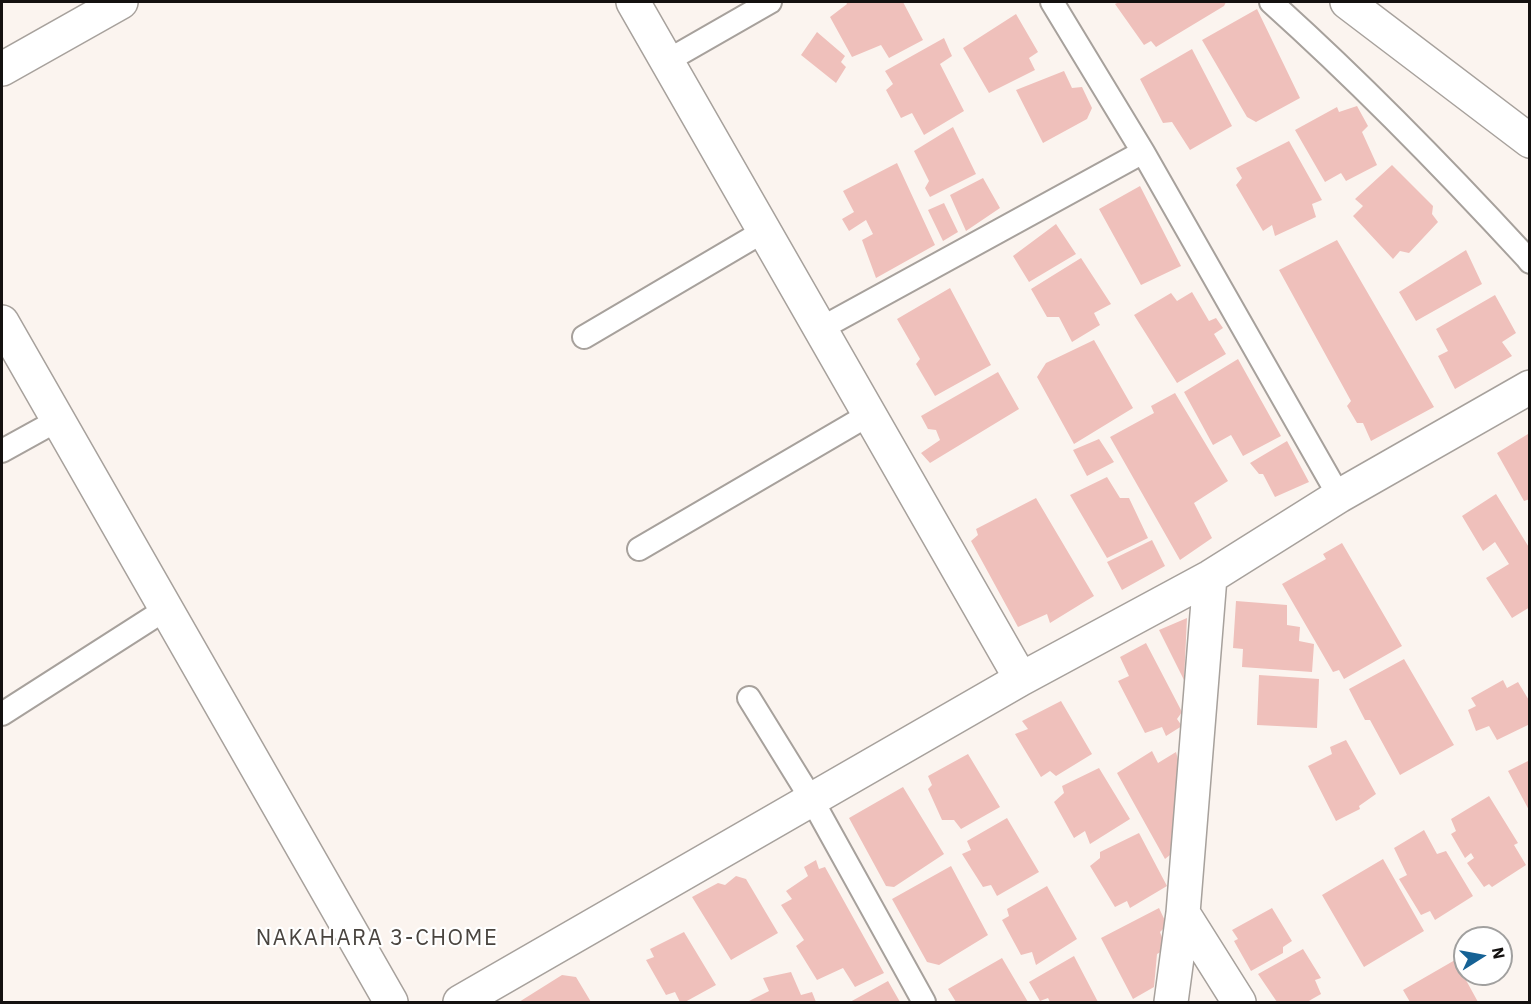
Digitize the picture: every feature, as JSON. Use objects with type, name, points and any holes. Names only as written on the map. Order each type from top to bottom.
[{"type":"street","points":[[2,69],[121,2]]},
{"type":"street","points":[[633,2],[1022,679]]},
{"type":"street","points":[[1347,2],[1530,141]]},
{"type":"street","points":[[2,322],[391,1002]]},
{"type":"street","points":[[460,1002],[1022,679],[1210,577],[1339,496],[1530,387]]},
{"type":"street","points":[[1171,1002],[1183,913],[1210,577]]},
{"type":"street","points":[[1183,913],[1239,1002]]},
{"type":"lane","points":[[667,61],[770,2]]},
{"type":"lane","points":[[1052,2],[1143,152],[1339,496]]},
{"type":"lane","points":[[1271,2],[1396,120],[1477,203],[1530,262]]},
{"type":"lane","points":[[820,329],[1143,152]]},
{"type":"lane","points":[[584,337],[764,231]]},
{"type":"lane","points":[[639,549],[870,414]]},
{"type":"lane","points":[[2,451],[58,420]]},
{"type":"lane","points":[[2,714],[166,609]]},
{"type":"lane","points":[[749,698],[812,800],[924,1002]]},
{"type":"building","points":[[846,2],[903,2],[923,40],[889,58],[881,45],[852,57],[830,17],[847,4]]},
{"type":"building","points":[[1119,2],[1226,2],[1224,6],[1156,47],[1151,41],[1144,45],[1115,4]]},
{"type":"building","points":[[1257,9],[1300,98],[1256,122],[1247,117],[1202,40]]},
{"type":"building","points":[[1016,14],[1038,52],[1029,58],[1035,70],[989,93],[963,48]]},
{"type":"building","points":[[817,32],[845,56],[841,62],[846,67],[836,83],[801,55]]},
{"type":"building","points":[[944,38],[952,56],[940,64],[964,111],[924,135],[912,113],[901,118],[886,90],[893,84],[885,71]]},
{"type":"building","points":[[1192,49],[1232,126],[1190,150],[1172,122],[1163,123],[1140,79]]},
{"type":"building","points":[[1064,71],[1072,88],[1082,87],[1092,108],[1087,119],[1043,143],[1016,90]]},
{"type":"building","points":[[1357,106],[1368,126],[1362,132],[1377,165],[1346,181],[1341,173],[1325,182],[1295,130],[1337,107],[1339,112]]},
{"type":"building","points":[[953,127],[976,174],[930,197],[925,188],[929,181],[914,151]]},
{"type":"building","points":[[1289,141],[1322,200],[1312,204],[1316,217],[1275,236],[1272,225],[1263,231],[1236,185],[1242,178],[1236,168]]},
{"type":"building","points":[[897,163],[935,245],[876,278],[862,240],[873,234],[866,220],[849,231],[842,219],[854,212],[843,191]]},
{"type":"building","points":[[1392,165],[1433,206],[1432,214],[1438,222],[1409,253],[1400,251],[1393,259],[1353,216],[1363,206],[1355,199]]},
{"type":"building","points":[[983,178],[1000,208],[966,231],[950,195]]},
{"type":"building","points":[[1140,186],[1181,266],[1141,285],[1099,209]]},
{"type":"building","points":[[944,203],[958,232],[943,241],[928,210]]},
{"type":"building","points":[[1056,224],[1076,254],[1029,282],[1013,256]]},
{"type":"building","points":[[1337,240],[1434,407],[1371,441],[1363,423],[1357,423],[1347,406],[1351,401],[1279,270]]},
{"type":"building","points":[[1466,250],[1482,284],[1416,321],[1399,292]]},
{"type":"building","points":[[1081,258],[1111,304],[1094,313],[1100,325],[1072,342],[1059,317],[1047,317],[1031,289]]},
{"type":"building","points":[[950,288],[991,365],[935,396],[916,364],[920,359],[897,319]]},
{"type":"building","points":[[1192,292],[1209,321],[1216,318],[1223,328],[1214,334],[1226,354],[1177,383],[1134,315],[1171,293],[1177,301]]},
{"type":"building","points":[[1495,295],[1516,333],[1502,342],[1512,356],[1455,389],[1438,356],[1448,351],[1436,329]]},
{"type":"building","points":[[1094,340],[1133,408],[1074,444],[1037,377],[1046,363]]},
{"type":"building","points":[[1238,359],[1281,436],[1243,456],[1231,435],[1213,445],[1184,392]]},
{"type":"building","points":[[998,372],[1019,409],[930,463],[921,453],[940,440],[936,430],[928,429],[921,416]]},
{"type":"building","points":[[1175,393],[1228,481],[1194,503],[1212,538],[1180,560],[1110,437],[1154,413],[1151,406]]},
{"type":"building","points":[[1528,434],[1530,437],[1530,499],[1524,501],[1497,453]]},
{"type":"building","points":[[1099,439],[1114,462],[1087,476],[1073,450]]},
{"type":"building","points":[[1287,441],[1309,482],[1275,497],[1263,474],[1259,474],[1250,463]]},
{"type":"building","points":[[1107,477],[1120,498],[1129,498],[1148,538],[1107,558],[1070,495]]},
{"type":"building","points":[[1496,494],[1530,549],[1530,607],[1512,618],[1486,578],[1509,564],[1495,542],[1483,551],[1462,516]]},
{"type":"building","points":[[1036,498],[1094,596],[1050,623],[1047,614],[1018,627],[971,541],[978,535],[976,529]]},
{"type":"building","points":[[1152,540],[1165,566],[1122,590],[1107,562]]},
{"type":"building","points":[[1342,543],[1402,646],[1344,679],[1339,670],[1333,672],[1282,584],[1326,559],[1323,554]]},
{"type":"building","points":[[1236,601],[1287,605],[1287,625],[1300,627],[1299,641],[1314,644],[1312,672],[1242,667],[1243,649],[1233,648]]},
{"type":"building","points":[[1187,618],[1184,680],[1159,630]]},
{"type":"building","points":[[1146,643],[1182,712],[1177,719],[1182,726],[1166,736],[1162,727],[1145,733],[1118,681],[1129,676],[1120,657]]},
{"type":"building","points":[[1404,659],[1454,745],[1400,775],[1370,720],[1365,720],[1349,689]]},
{"type":"building","points":[[1259,675],[1319,679],[1317,728],[1257,725]]},
{"type":"building","points":[[1503,680],[1507,688],[1518,682],[1530,702],[1530,724],[1497,740],[1489,726],[1476,731],[1468,710],[1476,706],[1471,698]]},
{"type":"building","points":[[1061,701],[1092,754],[1056,776],[1050,771],[1041,777],[1015,734],[1028,729],[1022,721]]},
{"type":"building","points":[[1346,740],[1376,794],[1359,806],[1360,809],[1336,821],[1308,766],[1332,754],[1330,747]]},
{"type":"building","points":[[1152,751],[1158,763],[1176,752],[1180,767],[1175,851],[1165,859],[1117,773]]},
{"type":"building","points":[[968,754],[1000,807],[961,829],[954,820],[942,820],[928,789],[932,785],[928,776]]},
{"type":"building","points":[[1530,760],[1530,812],[1508,771]]},
{"type":"building","points":[[1099,768],[1130,819],[1090,844],[1085,831],[1074,838],[1054,802],[1064,793],[1062,786]]},
{"type":"building","points":[[903,787],[944,854],[894,887],[886,886],[849,818]]},
{"type":"building","points":[[1489,796],[1518,843],[1514,845],[1526,865],[1492,887],[1489,884],[1484,887],[1467,863],[1474,858],[1471,853],[1465,858],[1451,834],[1456,831],[1451,819]]},
{"type":"building","points":[[1007,818],[1039,872],[997,896],[991,885],[983,887],[962,854],[971,850],[967,841]]},
{"type":"building","points":[[1424,830],[1437,854],[1446,851],[1473,896],[1435,920],[1430,911],[1421,915],[1399,879],[1407,875],[1394,848]]},
{"type":"building","points":[[1139,833],[1167,886],[1130,908],[1127,901],[1115,907],[1090,866],[1100,858],[1100,852]]},
{"type":"building","points":[[1383,859],[1424,931],[1364,967],[1322,895]]},
{"type":"building","points":[[816,860],[819,869],[825,867],[884,973],[855,987],[843,968],[817,980],[796,946],[804,940],[781,905],[792,899],[786,891],[808,876],[804,867]]},
{"type":"building","points":[[951,866],[988,935],[939,965],[927,962],[892,899]]},
{"type":"building","points":[[736,876],[746,879],[778,933],[731,960],[692,897],[718,883],[725,885]]},
{"type":"building","points":[[1047,886],[1077,939],[1036,965],[1032,952],[1021,955],[1002,920],[1009,916],[1007,909]]},
{"type":"building","points":[[1159,908],[1167,925],[1160,932],[1166,949],[1157,954],[1154,987],[1133,999],[1101,938]]},
{"type":"building","points":[[1272,908],[1292,941],[1283,947],[1283,953],[1251,971],[1234,941],[1238,939],[1232,930]]},
{"type":"building","points":[[684,932],[716,985],[685,1002],[680,1002],[675,992],[666,995],[646,960],[654,957],[650,949]]},
{"type":"building","points":[[1303,949],[1321,978],[1315,980],[1321,994],[1307,1002],[1277,1002],[1258,974]]},
{"type":"building","points":[[1074,956],[1098,1002],[1050,1002],[1048,998],[1040,1001],[1029,982]]},
{"type":"building","points":[[1002,958],[1028,1002],[956,1002],[948,989]]},
{"type":"building","points":[[1453,961],[1453,986],[1469,986],[1478,1002],[1410,1002],[1403,990]]},
{"type":"building","points":[[791,972],[801,995],[812,992],[816,1002],[747,1002],[769,991],[763,978]]},
{"type":"building","points":[[562,975],[576,977],[591,1002],[519,1002]]},
{"type":"building","points":[[888,981],[900,1002],[850,1002]]},
{"type":"district","name":"NAKAHARA 3-CHOME","points":[[377,939]]}]
